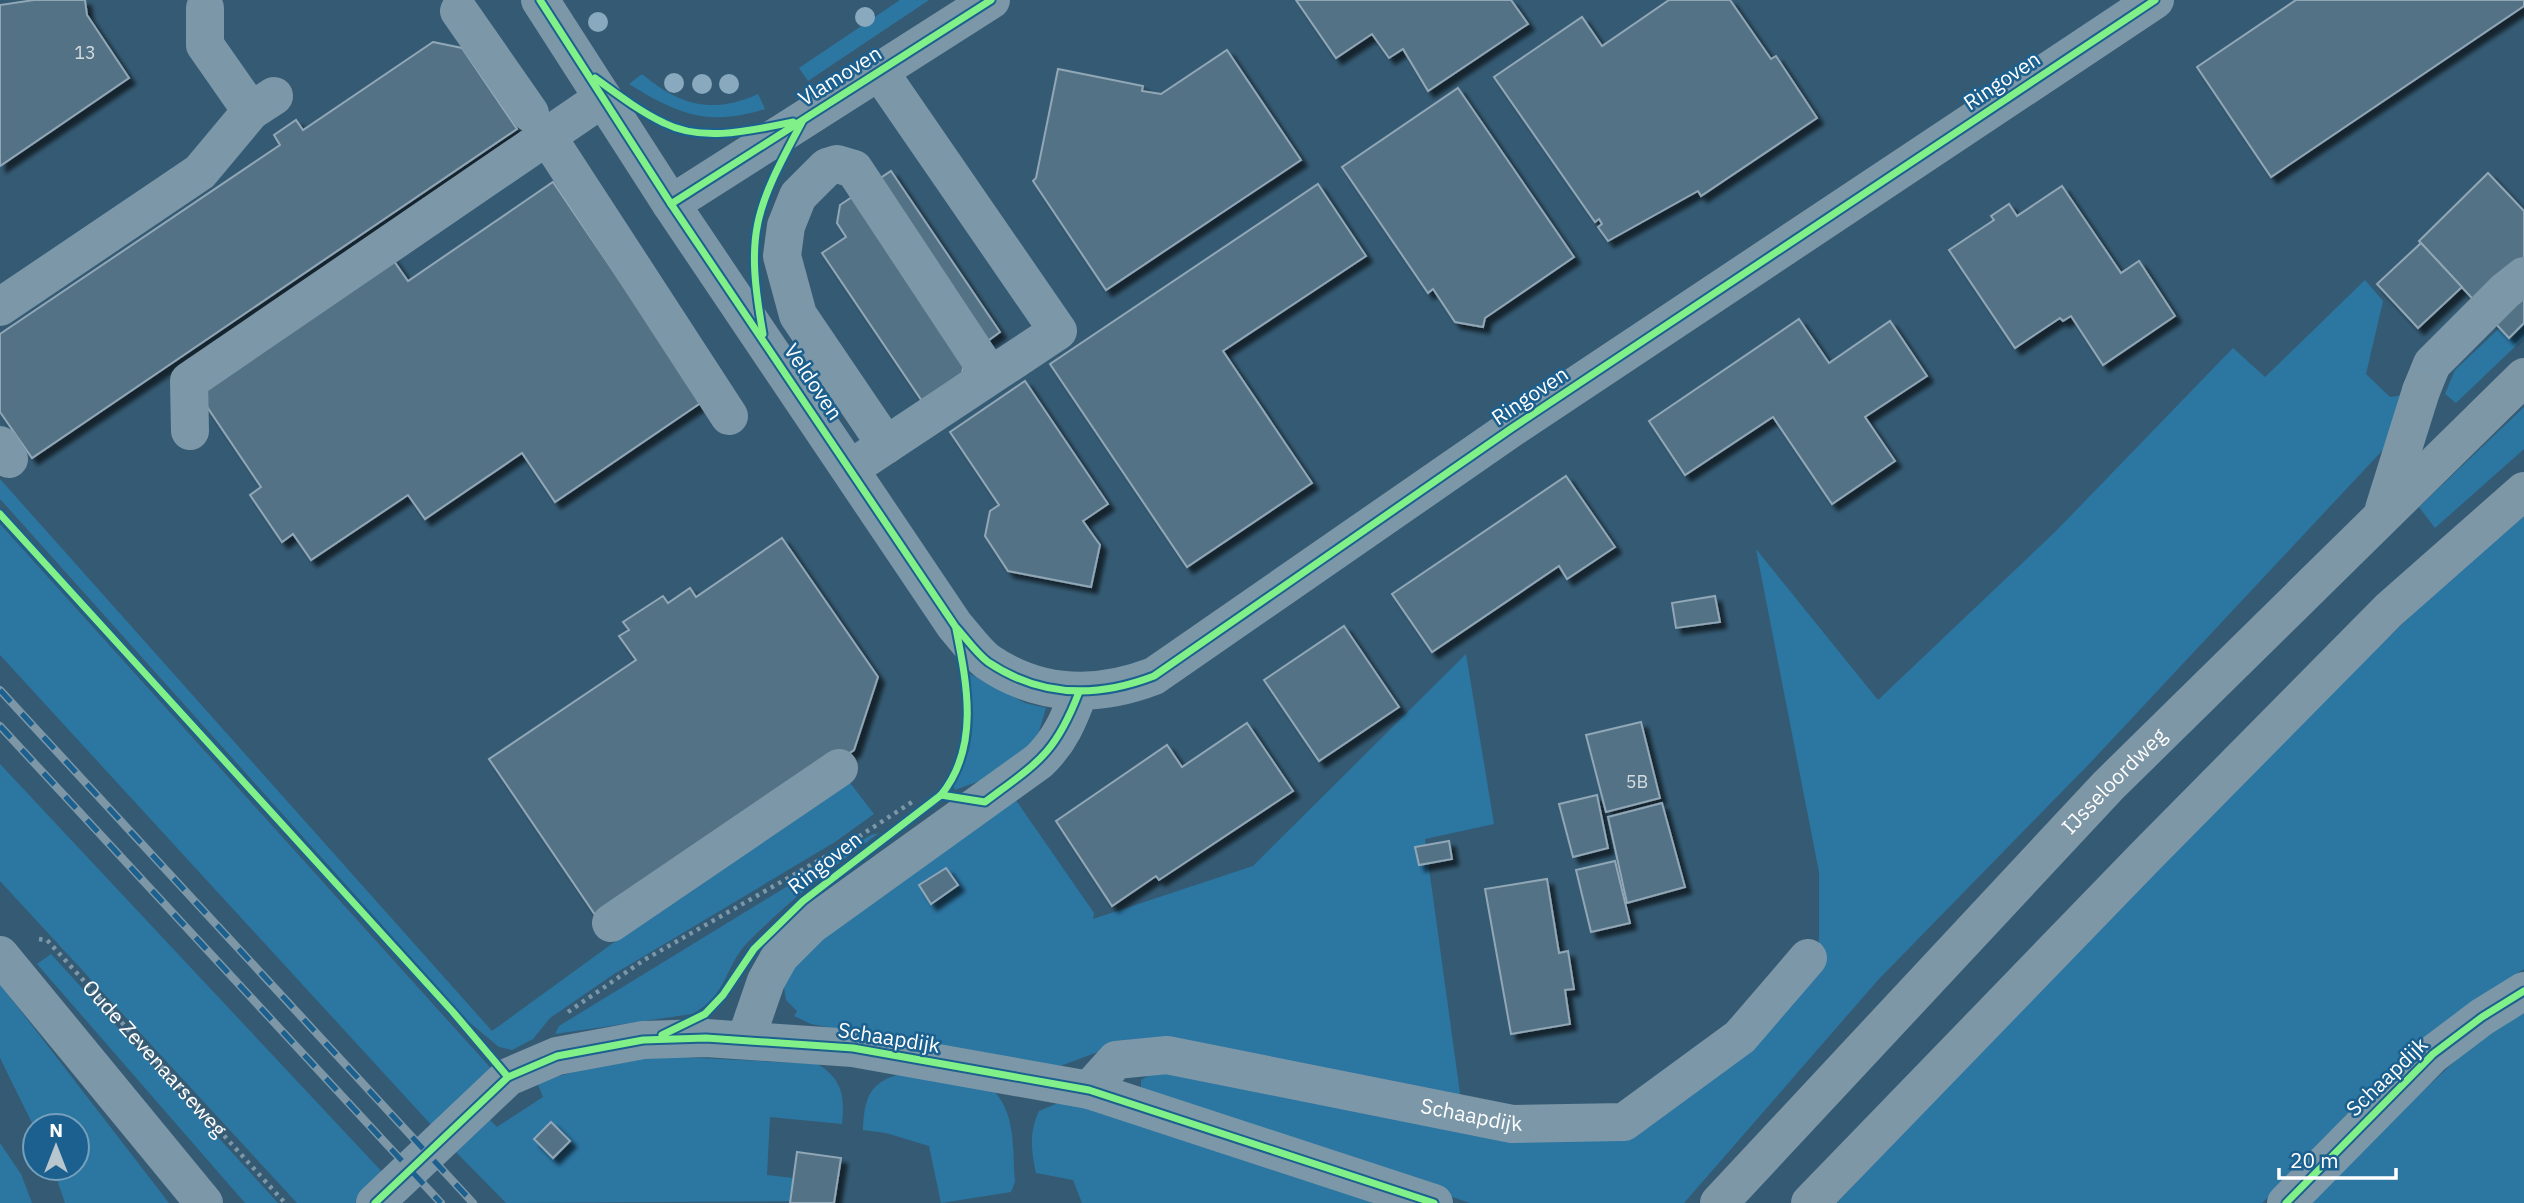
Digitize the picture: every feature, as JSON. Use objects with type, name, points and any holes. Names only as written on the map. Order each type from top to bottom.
[{"type":"highway","name":"IJsseloordweg","points":[[1720,1203],[2108,786],[2524,377]]},
{"type":"highway","points":[[2382,515],[2421,391]]},
{"type":"highway","points":[[1810,1203],[2389,610],[2524,491]]},
{"type":"street","name":"Veldoven","points":[[540,0],[671,204],[955,626],[987,661],[1055,691],[1079,692]]},
{"type":"street","name":"Vlamoven","points":[[671,204],[991,0]]},
{"type":"street","name":"Ringoven","points":[[746,1039],[766,981],[780,956],[811,925],[1039,761],[1054,746],[1066,727],[1079,692],[1124,688],[1154,677],[1512,428],[2155,0]]},
{"type":"street","points":[[0,307],[200,172],[262,103],[205,45],[205,8]]},
{"type":"street","points":[[459,11],[538,124],[729,416]]},
{"type":"street","points":[[850,470],[1058,331],[879,71]]},
{"type":"street","points":[[190,431],[189,381],[538,124],[603,98]]},
{"type":"street","points":[[886,445],[798,315],[782,256],[786,226],[798,196],[813,178],[827,167],[837,164],[854,169],[990,375]]},
{"type":"street","points":[[2421,391],[2432,364],[2505,291],[2524,276]]},
{"type":"street","points":[[611,923],[839,768]]},
{"type":"street","points":[[0,955],[204,1203]]},
{"type":"street","name":"Schaapdijk","points":[[1090,1090],[1116,1060],[1167,1055],[1512,1124],[1624,1122],[1741,1037],[1808,958]]},
{"type":"street","name":"Schaapdijk","points":[[2286,1203],[2433,1054],[2524,991]]},
{"type":"street","name":"Schaapdijk","points":[[375,1203],[508,1077],[556,1056],[643,1040],[746,1039],[853,1048],[1090,1090],[1434,1203]]},
{"type":"path","points":[[559,1019],[644,960],[846,845],[910,800],[920,799]]},
{"type":"shaded area","points":[[900,0],[929,0],[808,81],[799,68]]},
{"type":"shaded area","points":[[642,74],[669,93],[697,104],[726,104],[758,94],[765,109],[727,117],[710,117],[678,110],[629,84]]},
{"type":"shaded area","points":[[2365,280],[2383,301],[2366,374],[2390,397],[2405,395],[2394,438],[2090,763],[1878,980],[1684,1203],[1470,1203],[1141,1091],[1141,1080],[1150,1075],[1175,1073],[1598,1141],[1819,958],[1819,872],[1756,549],[1878,700],[2056,531],[2233,348],[2265,377]]},
{"type":"shaded area","points":[[2524,305],[2524,338],[2456,403],[2445,394],[2455,370]]},
{"type":"shaded area","points":[[2524,407],[2524,449],[2435,528],[2419,507]]},
{"type":"shaded area","points":[[0,479],[492,1031],[844,775],[874,814],[835,842],[614,974],[550,1018],[533,1039],[512,1050],[499,1047],[469,1022],[0,499]]},
{"type":"shaded area","points":[[2524,505],[2524,969],[2464,1008],[2262,1203],[1837,1203],[2020,1006],[2208,814]]},
{"type":"shaded area","points":[[0,524],[488,1065],[490,1068],[435,1129],[0,655]]},
{"type":"shaded area","points":[[1466,654],[1494,824],[1425,839],[1461,1101],[1106,1049],[1055,1068],[811,1024],[794,1016],[797,1011],[786,1000],[784,987],[787,973],[823,932],[1011,793],[1094,913],[1093,919],[1253,866]]},
{"type":"shaded area","points":[[970,674],[1025,703],[1046,708],[1035,745],[982,780],[955,790],[953,786],[967,757],[972,731]]},
{"type":"shaded area","points":[[0,764],[385,1175],[355,1203],[297,1203],[0,881]]},
{"type":"shaded area","points":[[879,833],[811,885],[747,943],[739,952],[719,990],[692,1014],[555,1034],[559,1026],[871,835]]},
{"type":"shaded area","points":[[51,954],[278,1203],[245,1203],[37,964]]},
{"type":"shaded area","points":[[0,984],[169,1203],[65,1203],[58,1182],[91,1182],[91,1112],[27,1112],[0,1058]]},
{"type":"shaded area","points":[[2524,1012],[2524,1203],[2302,1203],[2481,1037]]},
{"type":"shaded area","points":[[661,1056],[818,1064],[832,1076],[842,1096],[842,1124],[770,1117],[767,1175],[793,1178],[790,1201],[506,1203],[454,1150],[488,1118],[497,1127],[543,1097],[537,1082],[604,1064]]},
{"type":"shaded area","points":[[897,1075],[989,1086],[998,1096],[1009,1118],[1015,1182],[1011,1192],[941,1203],[929,1146],[886,1133],[863,1130],[870,1095],[880,1083]]},
{"type":"shaded area","points":[[1058,1103],[1077,1105],[1389,1203],[1082,1203],[1073,1180],[1036,1173],[1032,1142],[1036,1119],[1039,1111]]},
{"type":"shaded area","points":[[0,1143],[21,1174],[21,1182],[24,1182],[32,1203],[0,1203]]},
{"type":"building","points":[[34,0],[85,0],[87,15],[129,78],[0,166],[0,5]]},
{"type":"building","points":[[1296,0],[1511,0],[1528,24],[1428,91],[1403,49],[1389,58],[1372,34],[1336,58]]},
{"type":"building","points":[[1669,0],[1730,0],[1771,59],[1776,56],[1817,118],[1701,196],[1698,191],[1608,241],[1598,227],[1602,224],[1599,219],[1595,222],[1494,77],[1582,17],[1602,46]]},
{"type":"building","points":[[2296,0],[2524,0],[2524,6],[2271,177],[2197,67]]},
{"type":"building","points":[[433,42],[462,48],[517,129],[32,458],[0,412],[0,334],[280,145],[274,135],[296,120],[303,130]]},
{"type":"building","points":[[1227,50],[1301,160],[1106,290],[1033,181],[1036,178],[1058,69],[1143,86],[1142,91],[1161,94]]},
{"type":"building","points":[[1458,88],[1574,257],[1485,318],[1483,327],[1455,322],[1433,289],[1428,293],[1342,167]]},
{"type":"building","points":[[891,171],[1000,332],[966,357],[962,373],[922,401],[822,253],[846,237],[837,223],[840,205]]},
{"type":"building","points":[[2488,173],[2524,211],[2524,323],[2509,338],[2419,241]]},
{"type":"building","points":[[553,182],[702,402],[555,502],[522,453],[425,519],[408,495],[311,560],[293,534],[282,542],[250,495],[261,487],[195,389],[391,257],[408,281]]},
{"type":"building","points":[[1318,184],[1366,256],[1223,351],[1312,483],[1187,567],[1050,364]]},
{"type":"building","points":[[2062,186],[2121,273],[2139,261],[2175,316],[2103,365],[2071,316],[2063,321],[2060,318],[2015,348],[1949,250],[1994,220],[1991,216],[2009,204],[2017,216]]},
{"type":"building","points":[[2421,243],[2462,287],[2418,328],[2377,284]]},
{"type":"building","points":[[1799,319],[1829,363],[1890,321],[1927,376],[1865,417],[1895,461],[1832,504],[1773,417],[1685,475],[1649,421]]},
{"type":"building","points":[[1025,381],[1108,504],[1083,521],[1100,545],[1091,587],[1008,571],[985,536],[990,511],[999,505],[950,432]]},
{"type":"building","points":[[1566,476],[1615,547],[1567,579],[1559,566],[1432,652],[1392,594]]},
{"type":"building","points":[[782,538],[878,677],[854,750],[600,922],[489,759],[636,660],[619,636],[629,630],[623,622],[663,596],[668,603],[690,588],[696,597]]},
{"type":"building","points":[[1715,596],[1720,622],[1676,628],[1672,603]]},
{"type":"building","points":[[1344,626],[1399,707],[1319,761],[1264,680]]},
{"type":"building","points":[[1641,722],[1660,798],[1606,812],[1586,735]]},
{"type":"building","points":[[1247,723],[1293,791],[1159,880],[1156,876],[1112,906],[1056,821],[1167,745],[1182,767]]},
{"type":"building","points":[[1597,795],[1608,848],[1573,857],[1559,804]]},
{"type":"building","points":[[1662,803],[1685,887],[1627,903],[1608,817]]},
{"type":"building","points":[[1449,841],[1452,859],[1419,865],[1415,847]]},
{"type":"building","points":[[1615,861],[1630,923],[1591,932],[1576,870]]},
{"type":"building","points":[[946,868],[958,885],[931,904],[919,885]]},
{"type":"building","points":[[1547,879],[1559,953],[1568,951],[1574,989],[1565,990],[1570,1024],[1511,1034],[1485,889]]},
{"type":"building","points":[[551,1122],[570,1141],[553,1158],[534,1139]]},
{"type":"building","points":[[797,1152],[841,1158],[834,1203],[790,1203]]},
{"type":"railway","points":[[0,690],[473,1203]]},
{"type":"railway","points":[[0,726],[441,1203]]},
{"type":"cycle path","points":[[540,0],[671,204],[955,626],[988,662],[1008,674],[1048,688],[1069,690],[1111,688],[1154,676],[1512,428],[2155,0]]},
{"type":"cycle path","points":[[671,204],[991,0]]},
{"type":"cycle path","points":[[595,78],[646,113],[679,129],[711,134],[728,133],[793,122]]},
{"type":"cycle path","points":[[763,334],[755,271],[758,224],[773,178],[802,122]]},
{"type":"cycle path","points":[[0,514],[453,1012],[508,1077]]},
{"type":"cycle path","points":[[662,1035],[705,1014],[723,995],[754,949],[803,901],[941,795],[953,776],[966,736],[964,671],[956,629]]},
{"type":"cycle path","points":[[941,795],[985,802],[1003,789],[1031,767],[1052,744],[1062,730],[1079,692]]},
{"type":"cycle path","points":[[2286,1203],[2433,1054],[2482,1017],[2524,991]]},
{"type":"cycle path","points":[[375,1203],[508,1077],[557,1056],[643,1040],[706,1038],[853,1048],[1089,1090],[1434,1203]]}]
